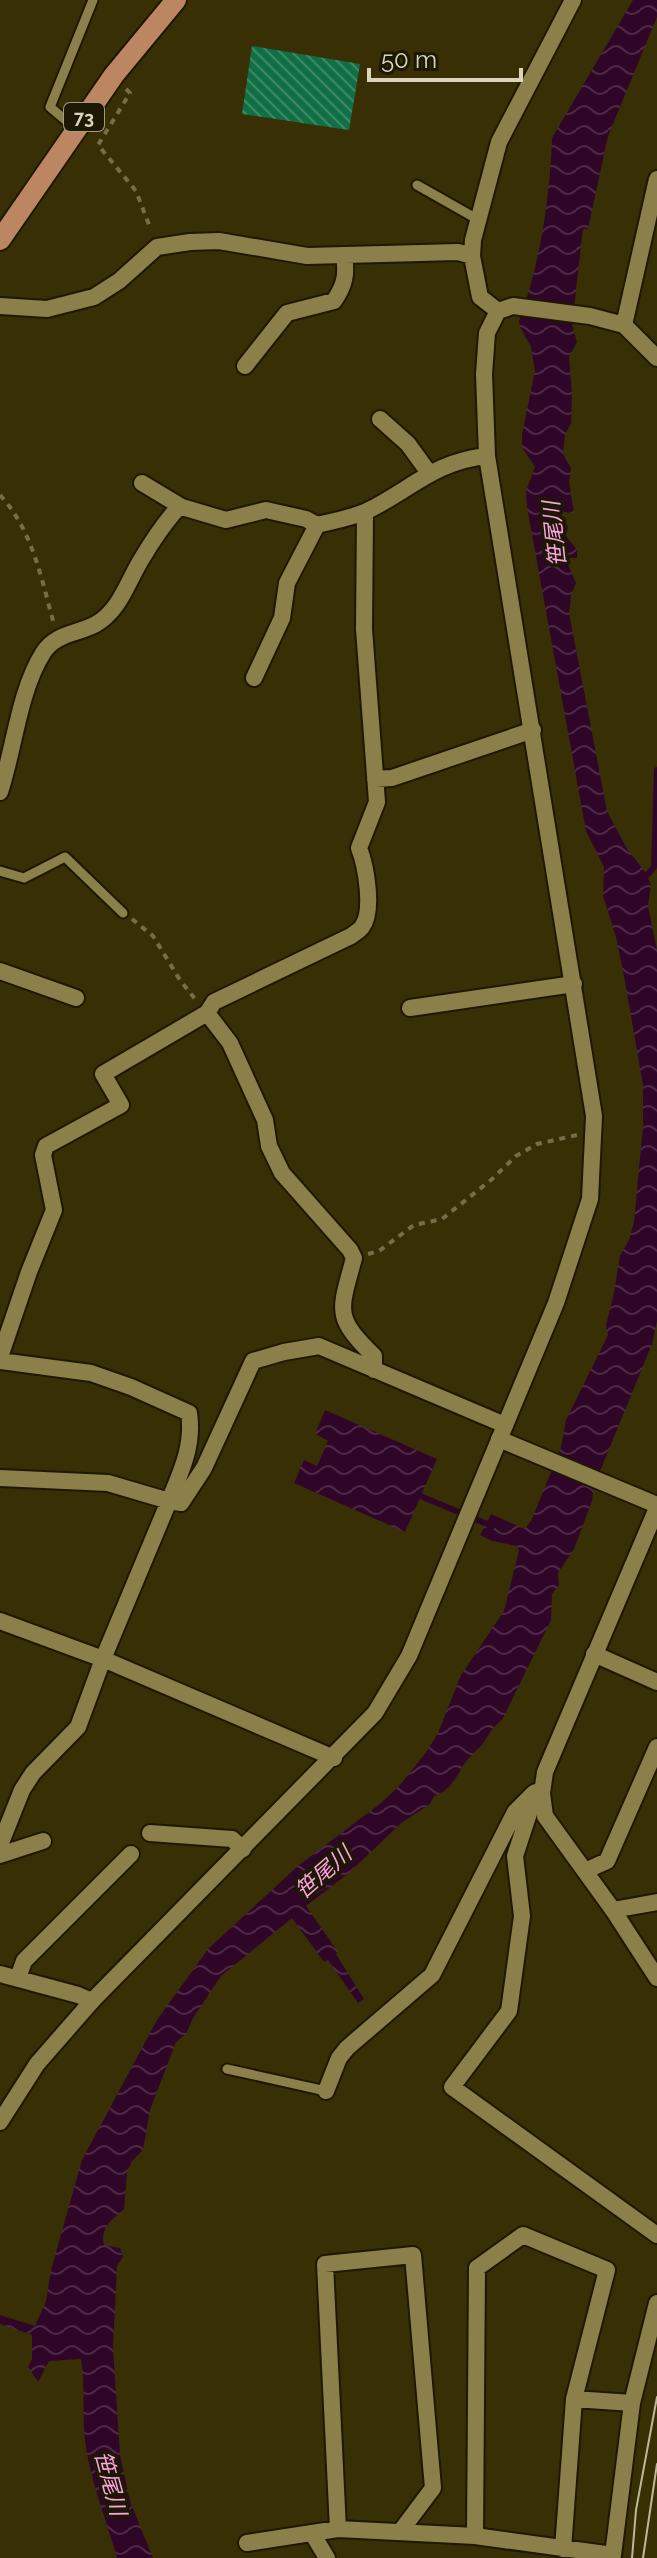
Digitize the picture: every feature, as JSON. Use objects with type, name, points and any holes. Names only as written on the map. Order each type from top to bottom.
[{"type":"main road","name":"73","points":[[0,240],[114,75],[176,0]]},
{"type":"street","points":[[573,0],[499,142],[477,219],[472,256],[480,297],[505,308],[590,316],[624,325],[657,358]]},
{"type":"street","points":[[624,325],[657,179]]},
{"type":"street","points":[[0,306],[47,309],[94,297],[119,281],[157,247],[219,241],[307,256],[458,252],[472,256]]},
{"type":"street","points":[[245,366],[287,313],[334,301],[344,287],[344,255]]},
{"type":"street","points":[[0,2122],[37,2064],[92,2001],[375,1713],[409,1656],[556,1303],[590,1199],[594,1116],[487,456],[484,374],[487,333],[505,308]]},
{"type":"street","points":[[380,419],[408,444],[429,473]]},
{"type":"street","points":[[142,483],[182,507],[226,520],[266,510],[306,519],[317,525],[365,512],[429,473],[468,458],[487,456]]},
{"type":"street","points":[[0,792],[36,665],[45,649],[58,638],[96,624],[113,609],[140,560],[170,517],[182,507]]},
{"type":"street","points":[[0,1845],[27,1781],[78,1727],[103,1659],[187,1460],[191,1424],[189,1413],[91,1373],[0,1359],[54,1210],[43,1155],[46,1146],[121,1105],[103,1074],[207,1013],[214,1002],[351,936],[362,926],[368,909],[364,862],[359,848],[377,802],[364,629],[365,512]]},
{"type":"street","points":[[254,678],[282,618],[287,583],[317,525]]},
{"type":"street","points":[[375,779],[392,778],[533,730]]},
{"type":"street","points":[[0,971],[76,998]]},
{"type":"street","points":[[410,1008],[574,984]]},
{"type":"street","points":[[207,1013],[230,1043],[265,1120],[269,1146],[282,1173],[354,1258],[342,1301],[343,1318],[349,1331],[374,1356],[374,1370]]},
{"type":"street","points":[[0,1478],[108,1483],[181,1503],[204,1468],[253,1361],[319,1346],[502,1432],[521,1448],[653,1505],[536,1792],[515,1856],[522,1916],[509,2011],[452,2087],[657,2235]]},
{"type":"street","points":[[0,1621],[103,1659],[334,1758]]},
{"type":"street","points":[[594,1654],[657,1682]]},
{"type":"street","points":[[585,1871],[607,1861],[657,1747]]},
{"type":"street","points":[[545,1772],[542,1793],[545,1816],[613,1910],[657,1978]]},
{"type":"street","points":[[326,2091],[339,2058],[347,2048],[432,1975],[515,1812],[536,1792]]},
{"type":"street","points":[[150,1833],[232,1839],[243,1849]]},
{"type":"street","points":[[0,1855],[43,1841]]},
{"type":"street","points":[[18,1978],[24,1961],[131,1854]]},
{"type":"street","points":[[613,1910],[657,1902]]},
{"type":"street","points":[[0,1974],[92,2001]]},
{"type":"street","points":[[475,2536],[477,2268],[523,2235],[607,2270],[574,2399],[563,2549]]},
{"type":"street","points":[[338,2529],[325,2264],[413,2255],[433,2488],[400,2532]]},
{"type":"street","points":[[247,2543],[338,2529],[475,2536],[612,2556],[632,2403],[657,2303]]},
{"type":"street","points":[[574,2399],[632,2403]]},
{"type":"street","points":[[312,2533],[327,2558]]},
{"type":"lane","points":[[76,129],[50,107],[93,0]]},
{"type":"lane","points":[[417,185],[477,219]]},
{"type":"lane","points":[[0,871],[24,878],[65,857],[123,913]]},
{"type":"lane","points":[[227,2069],[326,2091]]},
{"type":"path","points":[[114,75],[130,93],[98,145],[136,191],[157,247]]},
{"type":"path","points":[[0,495],[29,537],[58,638]]},
{"type":"path","points":[[123,913],[153,936],[180,980],[207,1013]]},
{"type":"path","points":[[354,1258],[379,1251],[414,1225],[442,1219],[516,1156],[537,1144],[593,1134]]},
{"type":"water","name":"笹尾川","points":[[633,0],[657,0],[657,17],[608,136],[588,229],[583,229],[572,325],[577,342],[569,357],[571,423],[565,435],[563,454],[571,468],[569,482],[574,513],[562,512],[561,515],[568,527],[566,536],[577,550],[577,558],[566,560],[576,583],[569,613],[607,811],[627,849],[651,884],[648,906],[657,950],[657,1321],[652,1344],[594,1486],[592,1501],[574,1549],[558,1573],[559,1585],[552,1594],[551,1620],[502,1720],[466,1761],[449,1787],[400,1824],[349,1873],[306,1906],[338,1952],[336,1954],[364,1999],[358,2003],[328,1960],[324,1962],[292,1918],[221,1976],[186,2034],[176,2042],[150,2110],[143,2150],[132,2161],[127,2173],[124,2209],[108,2224],[103,2239],[104,2245],[120,2248],[123,2257],[117,2266],[113,2348],[120,2455],[130,2501],[153,2558],[117,2558],[86,2448],[81,2359],[49,2361],[38,2382],[28,2367],[32,2359],[32,2335],[0,2324],[0,2315],[35,2326],[46,2301],[51,2270],[82,2160],[157,2020],[208,1949],[298,1866],[381,1803],[400,1785],[438,1733],[461,1675],[504,1611],[519,1550],[517,1546],[480,1535],[491,1514],[525,1529],[532,1519],[561,1447],[566,1420],[608,1335],[606,1325],[620,1256],[634,1222],[643,1126],[643,1085],[616,937],[603,896],[604,867],[586,831],[527,507],[526,491],[535,467],[522,447],[522,434],[535,371],[531,347],[519,321],[543,231],[552,138]]},
{"type":"water","points":[[325,1410],[437,1459],[405,1532],[294,1483],[304,1460],[317,1466],[328,1441],[315,1434]]},
{"type":"building","points":[[252,46],[360,64],[349,130],[242,114]]},
{"type":"waterway","points":[[643,880],[654,867],[657,770]]},
{"type":"waterway","points":[[418,1495],[492,1526]]},
{"type":"tram line","points":[[632,2558],[636,2510],[657,2397]]},
{"type":"tram line","points":[[643,2558],[657,2464]]}]
